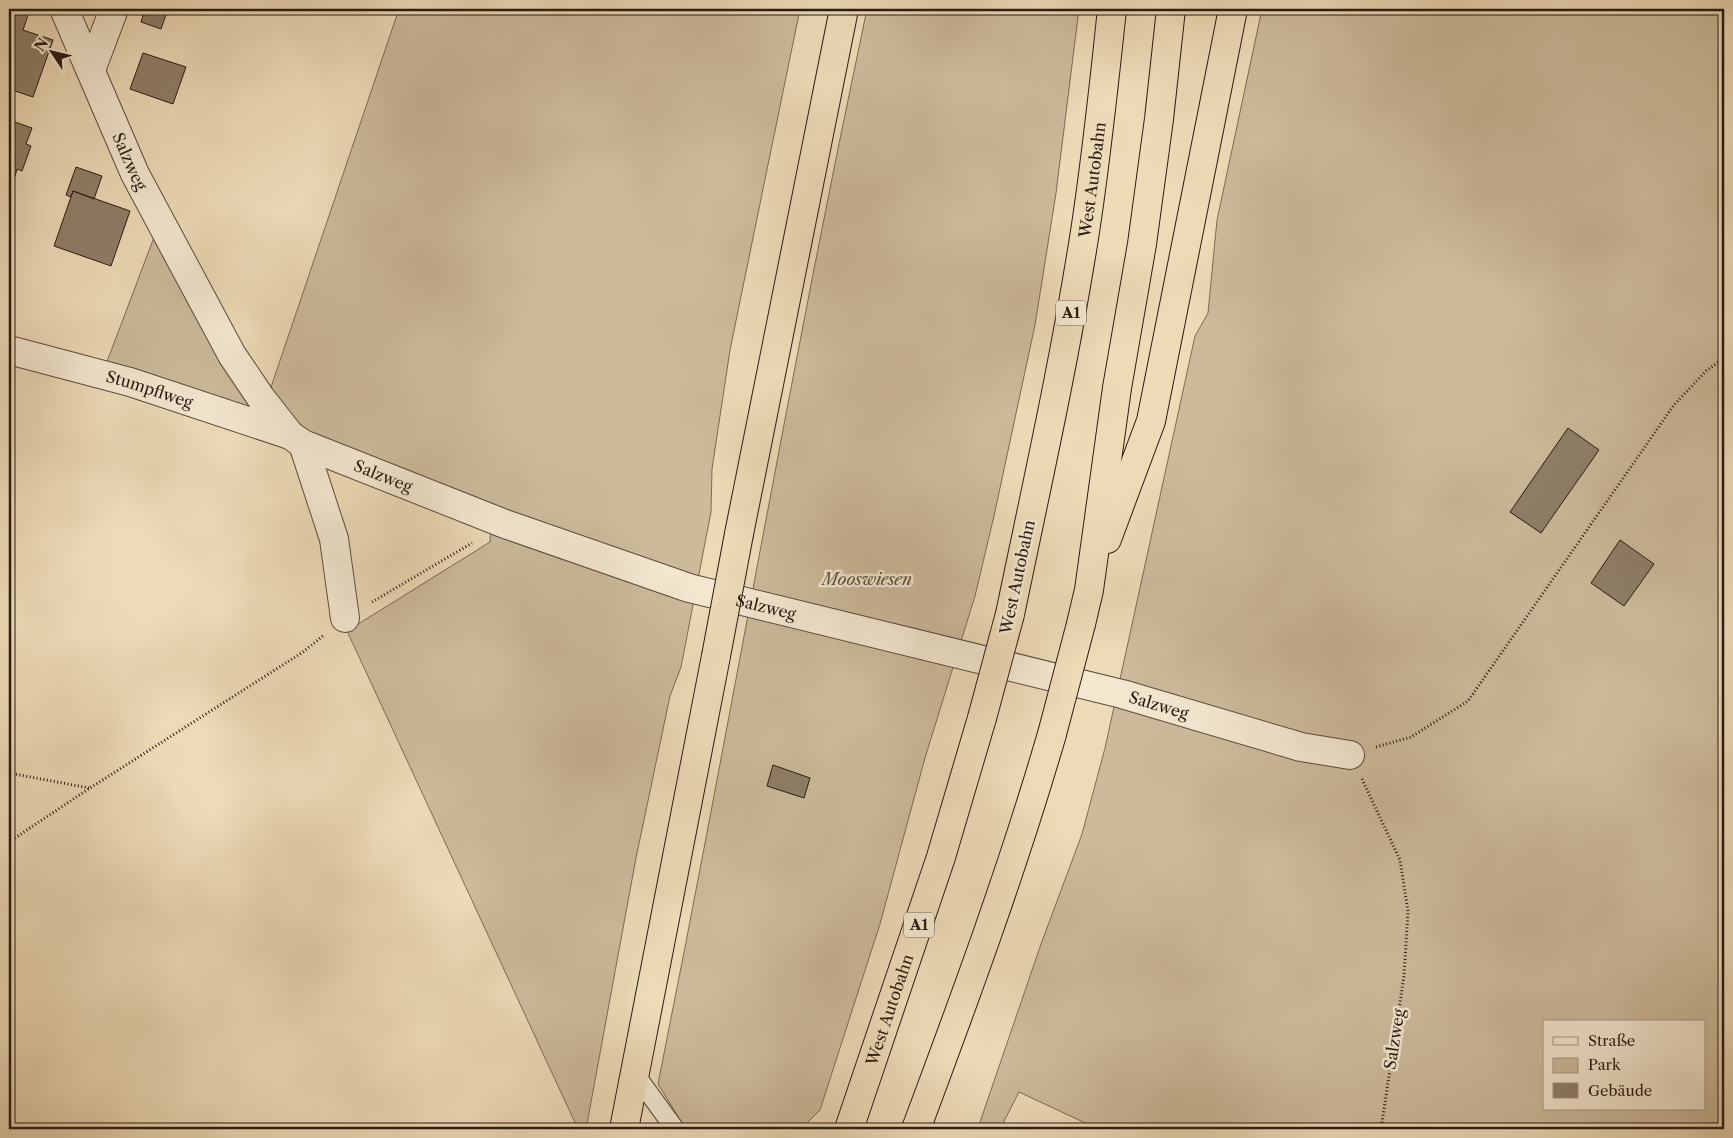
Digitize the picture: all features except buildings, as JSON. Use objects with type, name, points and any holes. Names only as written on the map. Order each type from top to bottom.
[{"type":"highway","points":[[624,1129],[739,534],[844,9]]},
{"type":"highway","name":"West Autobahn","points":[[849,1129],[938,866],[982,718],[1010,614],[1058,381],[1084,239],[1102,115],[1112,9]]},
{"type":"highway","points":[[916,1129],[980,960],[1015,857],[1052,734],[1089,590],[1117,388],[1143,235],[1159,119],[1171,9]]},
{"type":"highway","points":[[1089,590],[1151,421],[1233,9]]},
{"type":"street","name":"Salzweg","points":[[64,9],[92,70],[135,174],[232,355],[261,398],[297,439],[505,524],[689,588],[1122,694],[1301,747],[1350,755]]},
{"type":"street","points":[[92,70],[114,9]]},
{"type":"street","name":"Stumpflweg","points":[[9,350],[130,382],[297,439]]},
{"type":"street","points":[[297,439],[334,539],[345,618]]},
{"type":"lane","points":[[635,1074],[675,1129]]},
{"type":"path","points":[[1350,755],[1411,737],[1468,701],[1674,405],[1706,371],[1724,358]]},
{"type":"path","points":[[9,842],[303,652],[345,618],[505,524]]},
{"type":"path","name":"Salzweg","points":[[1350,755],[1400,860],[1408,911],[1404,976],[1381,1129]]},
{"type":"path","points":[[9,773],[90,788]]},
{"type":"green space","points":[[399,9],[800,9],[730,350],[712,469],[711,512],[681,667],[670,696],[636,858],[586,1129],[578,1129],[347,631],[490,542],[491,511],[319,439],[296,423],[268,396]]},
{"type":"green space","name":"Mooswiesen","points":[[867,9],[1079,9],[1056,193],[1035,325],[975,596],[925,758],[880,924],[820,1110],[801,1129],[690,1129],[682,1123],[658,1084],[812,277]]},
{"type":"green space","points":[[1262,9],[1724,9],[1724,1129],[1098,1129],[1019,1092],[1000,1129],[981,1129],[979,1125],[1041,944],[1082,834],[1105,748],[1195,336],[1208,313],[1217,220]]},
{"type":"green space","points":[[156,232],[264,418],[105,367]]}]
